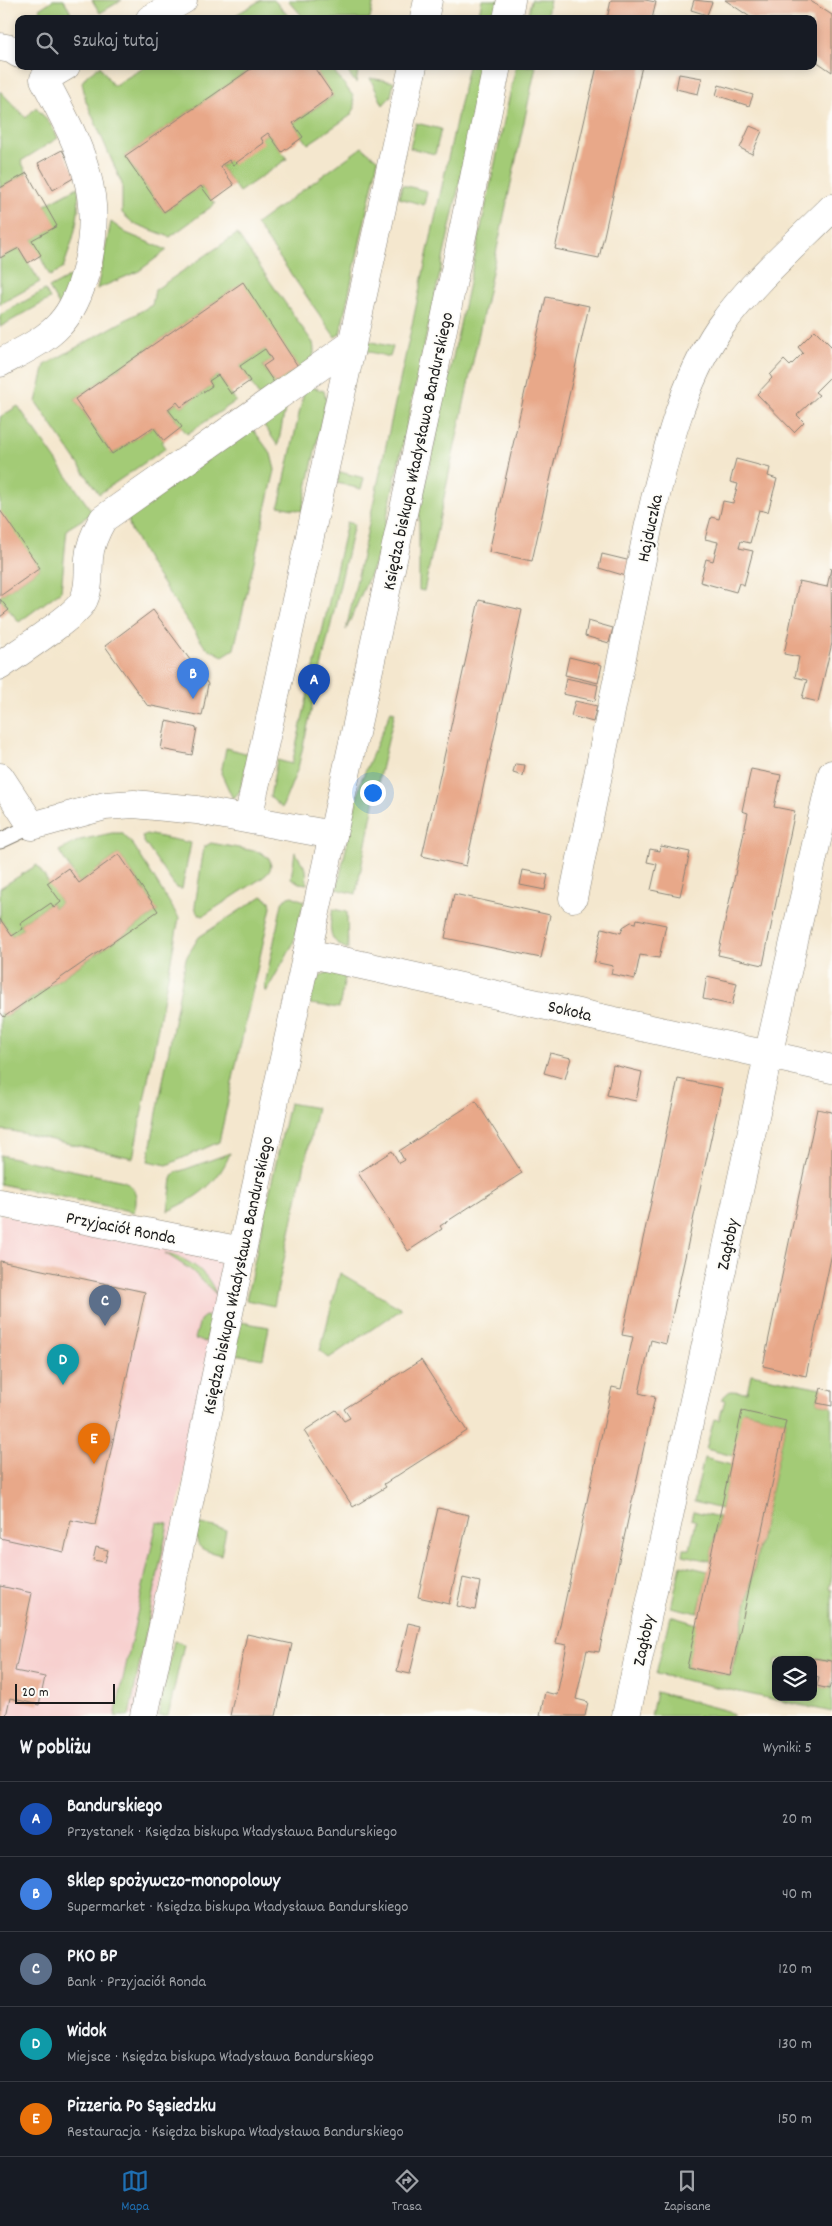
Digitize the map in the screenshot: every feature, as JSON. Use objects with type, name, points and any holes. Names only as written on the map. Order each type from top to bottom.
[{"type":"street","points":[[157,15],[183,0]]},
{"type":"street","points":[[425,15],[428,0]]},
{"type":"street","points":[[508,15],[511,0]]},
{"type":"street","points":[[0,47],[15,52]]},
{"type":"street","points":[[0,363],[42,338],[60,324],[72,308],[82,285],[91,251],[94,212],[87,170],[47,70]]},
{"type":"street","points":[[248,819],[412,70]]},
{"type":"street","name":"Księdza biskupa Władysława Bandurskiego","points":[[144,1716],[242,1252],[434,373],[497,70]]},
{"type":"street","name":"Hajduczka","points":[[573,898],[648,529],[660,478],[683,403],[700,363],[721,326],[753,288],[832,208]]},
{"type":"street","points":[[0,666],[64,619],[82,603],[88,583],[89,557],[94,534],[103,519],[352,344]]},
{"type":"street","name":"Zagłoby","points":[[626,1716],[768,1056],[832,774]]},
{"type":"street","points":[[0,778],[32,826],[105,806],[134,804],[197,810],[333,835]]},
{"type":"street","name":"Sokoła","points":[[307,953],[550,1005],[832,1069]]},
{"type":"street","name":"Przyjaciół Ronda","points":[[0,1204],[242,1252]]},
{"type":"lane","points":[[0,841],[32,826]]},
{"type":"shaded area","points":[[0,1214],[229,1258],[135,1716],[0,1716]]},
{"type":"green space","points":[[53,0],[64,0],[72,15],[43,15],[39,9]]},
{"type":"green space","points":[[92,0],[122,0],[100,13]]},
{"type":"green space","points":[[261,0],[274,0],[287,15],[236,15]]},
{"type":"green space","points":[[288,0],[374,0],[371,15],[301,15]]},
{"type":"green space","points":[[482,0],[500,0],[497,15],[479,15]]},
{"type":"green space","points":[[531,0],[550,0],[547,15],[528,15]]},
{"type":"green space","points":[[94,70],[103,70],[113,86],[140,70],[249,70],[125,156],[164,212],[201,186],[215,204],[170,237],[133,223],[122,213],[122,184],[86,101],[82,82]]},
{"type":"green space","points":[[316,70],[333,70],[353,96],[355,108],[350,116],[308,144],[293,123],[333,96]]},
{"type":"green space","points":[[346,70],[358,70],[356,83]]},
{"type":"green space","points":[[467,70],[484,70],[379,553],[346,630]]},
{"type":"green space","points":[[515,70],[535,70],[424,591],[419,590],[419,514]]},
{"type":"green space","points":[[370,78],[394,82],[391,96],[383,105]]},
{"type":"green space","points":[[0,91],[26,118],[36,107],[51,125],[58,138],[21,161],[27,173],[0,188]]},
{"type":"green space","points":[[416,123],[441,129],[435,154],[410,148]]},
{"type":"green space","points":[[268,133],[287,159],[239,192],[220,166]]},
{"type":"green space","points":[[362,147],[378,160],[340,334],[335,337],[256,224]]},
{"type":"green space","points":[[402,185],[427,191],[424,205],[399,198]]},
{"type":"green space","points":[[78,187],[77,218],[70,248],[63,268],[50,276],[32,240],[56,226],[45,205]]},
{"type":"green space","points":[[111,222],[126,233],[167,250],[139,271],[97,289]]},
{"type":"green space","points":[[237,234],[313,343],[314,353],[312,359],[296,374],[260,397],[240,366],[265,349],[272,360],[263,366],[275,384],[299,368],[242,283],[75,399],[112,454],[153,427],[164,441],[162,442],[166,448],[99,494],[36,402],[45,365],[152,305],[155,290]]},
{"type":"green space","points":[[19,248],[40,282],[0,304],[0,258]]},
{"type":"green space","points":[[80,271],[66,317],[49,288]]},
{"type":"green space","points":[[45,290],[50,299],[0,327],[0,315]]},
{"type":"green space","points":[[368,341],[393,347],[390,357],[366,351]]},
{"type":"green space","points":[[218,375],[236,401],[187,434],[168,409],[177,402],[181,407],[212,386],[209,381]]},
{"type":"green space","points":[[312,387],[324,391],[326,400],[302,511],[279,506],[304,391]]},
{"type":"green space","points":[[286,403],[278,446],[261,421]]},
{"type":"green space","points":[[18,406],[93,513],[67,529],[61,591],[19,622],[0,599],[0,596],[40,568],[0,513],[0,417]]},
{"type":"green space","points":[[252,428],[271,454],[275,470],[234,649],[223,656],[205,647],[150,565],[130,528],[128,517]]},
{"type":"green space","points":[[340,472],[364,478],[361,489],[337,483]]},
{"type":"green space","points":[[347,522],[354,524],[298,768],[282,808],[270,797],[277,760],[292,764]]},
{"type":"green space","points":[[391,711],[395,712],[379,778],[356,894],[337,889],[361,781]]},
{"type":"green space","points":[[226,748],[249,754],[240,791],[233,799],[221,773]]},
{"type":"green space","points":[[112,833],[122,833],[134,846],[179,918],[133,1158],[0,1130],[0,1012],[5,1017],[158,911],[119,854],[79,883],[59,851],[80,840]]},
{"type":"green space","points":[[146,834],[191,843],[182,889],[176,888],[144,842],[142,837]]},
{"type":"green space","points":[[211,843],[260,852],[269,858],[271,867],[269,872],[262,878],[203,916],[197,913],[195,906],[204,847]]},
{"type":"green space","points":[[295,852],[306,869],[307,884],[299,883],[291,878]]},
{"type":"green space","points":[[37,865],[61,902],[54,908],[51,903],[20,924],[23,929],[12,936],[0,919],[0,888]]},
{"type":"green space","points":[[262,896],[270,901],[271,907],[219,1142],[167,1165],[148,1161],[186,958],[199,937]]},
{"type":"green space","points":[[292,896],[304,901],[293,944],[266,992],[265,985],[282,903],[285,898]]},
{"type":"green space","points":[[333,909],[347,912],[348,949],[336,942],[331,933]]},
{"type":"green space","points":[[329,972],[346,973],[339,1008],[310,1004],[317,980]]},
{"type":"green space","points":[[289,1103],[317,1108],[274,1306],[246,1300]]},
{"type":"green space","points":[[230,1153],[220,1173],[205,1189],[188,1201],[168,1211],[172,1179],[175,1173]]},
{"type":"green space","points":[[0,1155],[124,1181],[134,1190],[136,1202],[134,1212],[0,1184]]},
{"type":"green space","points":[[165,1253],[189,1262],[196,1267],[207,1278],[216,1294],[191,1270]]},
{"type":"green space","points":[[340,1273],[402,1309],[329,1358],[320,1351]]},
{"type":"green space","points":[[205,1316],[212,1317],[206,1342],[195,1339],[200,1320]]},
{"type":"green space","points":[[241,1322],[269,1327],[263,1359],[234,1354]]},
{"type":"green space","points":[[751,1374],[821,1388],[817,1403],[832,1406],[832,1577],[829,1589],[832,1590],[832,1661],[817,1658],[817,1656],[772,1656],[772,1699],[656,1674],[670,1616],[697,1624],[687,1667],[731,1676],[786,1421],[743,1411],[733,1456],[706,1449],[714,1419],[719,1420],[725,1400],[721,1399],[730,1391],[747,1392]]},
{"type":"green space","points":[[704,1458],[731,1465],[721,1509],[694,1502]]},
{"type":"green space","points":[[693,1511],[719,1517],[710,1561],[683,1555],[684,1549],[690,1549],[696,1521],[691,1519]]},
{"type":"green space","points":[[157,1522],[168,1524],[129,1716],[115,1716]]},
{"type":"green space","points":[[198,1523],[226,1530],[221,1555],[207,1551],[199,1546],[197,1543]]},
{"type":"green space","points":[[681,1565],[708,1571],[698,1613],[671,1607]]},
{"type":"green space","points":[[174,1641],[184,1644],[168,1716],[158,1716]]},
{"type":"green space","points":[[832,1681],[832,1712],[781,1701],[817,1701],[817,1686],[829,1689]]},
{"type":"green space","points":[[656,1692],[728,1711],[734,1716],[651,1716]]},
{"type":"building","points":[[611,0],[645,0],[656,2],[653,15],[608,15]]},
{"type":"building","points":[[694,0],[712,2],[707,15],[691,10]]},
{"type":"building","points":[[725,0],[809,0],[832,15],[832,72],[817,62],[817,15],[747,15]]},
{"type":"building","points":[[249,70],[316,70],[333,95],[293,123],[303,137],[282,152],[268,133],[261,138],[264,143],[233,165],[229,160],[220,166],[234,185],[212,201],[201,186],[164,212],[125,156]]},
{"type":"building","points":[[596,70],[641,70],[599,258],[555,249]]},
{"type":"building","points":[[679,74],[702,78],[698,94],[676,89]]},
{"type":"building","points":[[719,85],[753,95],[749,106],[716,95]]},
{"type":"building","points":[[750,126],[762,131],[752,154],[740,148]]},
{"type":"building","points":[[62,150],[77,176],[53,190],[38,163]]},
{"type":"building","points":[[27,173],[57,226],[32,240],[41,255],[28,263],[19,248],[0,258],[0,188]]},
{"type":"building","points":[[243,282],[299,368],[275,384],[263,366],[272,360],[265,349],[240,366],[250,381],[231,394],[218,375],[209,381],[212,386],[181,407],[177,402],[168,409],[182,427],[164,441],[153,427],[112,454],[75,399]]},
{"type":"building","points":[[546,297],[589,306],[532,561],[489,552]]},
{"type":"building","points":[[815,330],[832,347],[832,375],[815,392],[819,395],[797,415],[804,422],[794,432],[757,394],[772,378],[770,375],[784,360],[790,366],[803,353],[798,347]]},
{"type":"building","points":[[736,459],[770,468],[768,476],[777,479],[768,512],[759,510],[750,543],[741,541],[739,548],[753,551],[744,585],[739,583],[736,592],[700,582],[706,559],[713,561],[718,542],[705,539],[711,517],[719,519],[723,501],[733,503],[738,484],[730,482]]},
{"type":"building","points":[[0,510],[40,568],[0,596]]},
{"type":"building","points":[[602,554],[631,561],[626,576],[599,568]]},
{"type":"building","points":[[831,568],[832,643],[818,702],[802,698],[807,680],[795,677],[799,657],[784,654],[799,581],[827,587]]},
{"type":"building","points":[[0,599],[9,610],[0,617]]},
{"type":"building","points":[[479,600],[522,610],[466,866],[422,856]]},
{"type":"building","points":[[153,610],[208,684],[202,716],[147,705],[105,646]]},
{"type":"building","points":[[588,621],[613,628],[609,643],[585,636]]},
{"type":"building","points":[[569,657],[602,665],[598,683],[565,675]]},
{"type":"building","points":[[566,678],[598,685],[595,701],[563,694]]},
{"type":"building","points":[[575,701],[597,706],[593,722],[571,716]]},
{"type":"building","points":[[166,721],[197,728],[192,755],[161,749]]},
{"type":"building","points":[[515,764],[525,765],[523,776],[513,773]]},
{"type":"building","points":[[751,769],[781,775],[774,807],[795,811],[763,965],[718,955],[748,813],[742,811]]},
{"type":"building","points":[[661,846],[690,852],[680,896],[651,890],[657,864],[647,862],[650,849],[660,851]]},
{"type":"building","points":[[119,854],[158,911],[4,1017],[0,1012],[0,919],[12,936],[23,929],[20,924],[51,903],[54,908],[61,902],[47,883],[68,868],[79,883]]},
{"type":"building","points":[[523,870],[548,875],[545,890],[520,885]]},
{"type":"building","points":[[454,894],[550,915],[541,958],[445,938]]},
{"type":"building","points":[[637,919],[666,925],[659,958],[640,955],[635,979],[611,974],[613,966],[594,962],[602,928],[621,933],[623,927],[631,922],[636,923]]},
{"type":"building","points":[[707,976],[737,983],[732,1005],[703,999]]},
{"type":"building","points":[[550,1053],[571,1058],[565,1079],[544,1073]]},
{"type":"building","points":[[613,1065],[642,1072],[636,1101],[607,1095]]},
{"type":"building","points":[[678,1079],[722,1088],[666,1344],[651,1340],[639,1393],[655,1397],[599,1652],[587,1650],[576,1699],[588,1702],[585,1716],[540,1716],[545,1692],[557,1695],[567,1645],[556,1643],[612,1387],[621,1389],[633,1337],[622,1335]]},
{"type":"building","points":[[476,1101],[522,1173],[440,1226],[442,1229],[408,1251],[358,1173],[392,1151],[399,1163],[404,1160],[399,1151]]},
{"type":"building","points":[[817,1109],[832,1112],[832,1253],[806,1376],[763,1366]]},
{"type":"building","points":[[0,1261],[145,1292],[95,1525],[71,1520],[64,1552],[0,1538]]},
{"type":"building","points":[[421,1360],[467,1431],[384,1484],[386,1487],[353,1507],[304,1431],[336,1410],[344,1421],[350,1418],[344,1409]]},
{"type":"building","points":[[821,1388],[832,1391],[832,1406],[817,1403]]},
{"type":"building","points":[[742,1411],[786,1421],[730,1676],[687,1667]]},
{"type":"building","points":[[438,1508],[469,1515],[449,1604],[418,1597]]},
{"type":"building","points":[[96,1547],[108,1550],[105,1562],[93,1560]]},
{"type":"building","points":[[463,1578],[480,1582],[475,1610],[457,1606]]},
{"type":"building","points":[[0,1586],[32,1593],[15,1671],[45,1677],[39,1705],[10,1698],[6,1716],[0,1716]]},
{"type":"building","points":[[408,1623],[421,1626],[410,1674],[397,1671]]},
{"type":"building","points":[[247,1634],[292,1644],[276,1716],[230,1716]]},
{"type":"building","points":[[817,1658],[832,1661],[832,1681],[829,1689],[817,1686],[819,1678],[817,1677]]},
{"type":"place","name":"Sklep spożywczo-monopolowy","points":[[193,699]]},
{"type":"place","name":"Bandurskiego","points":[[314,705]]},
{"type":"place","name":"PKO BP","points":[[105,1326]]},
{"type":"place","name":"Widok","points":[[63,1385]]},
{"type":"place","name":"Pizzeria Po Sąsiedzku","points":[[94,1464]]}]
